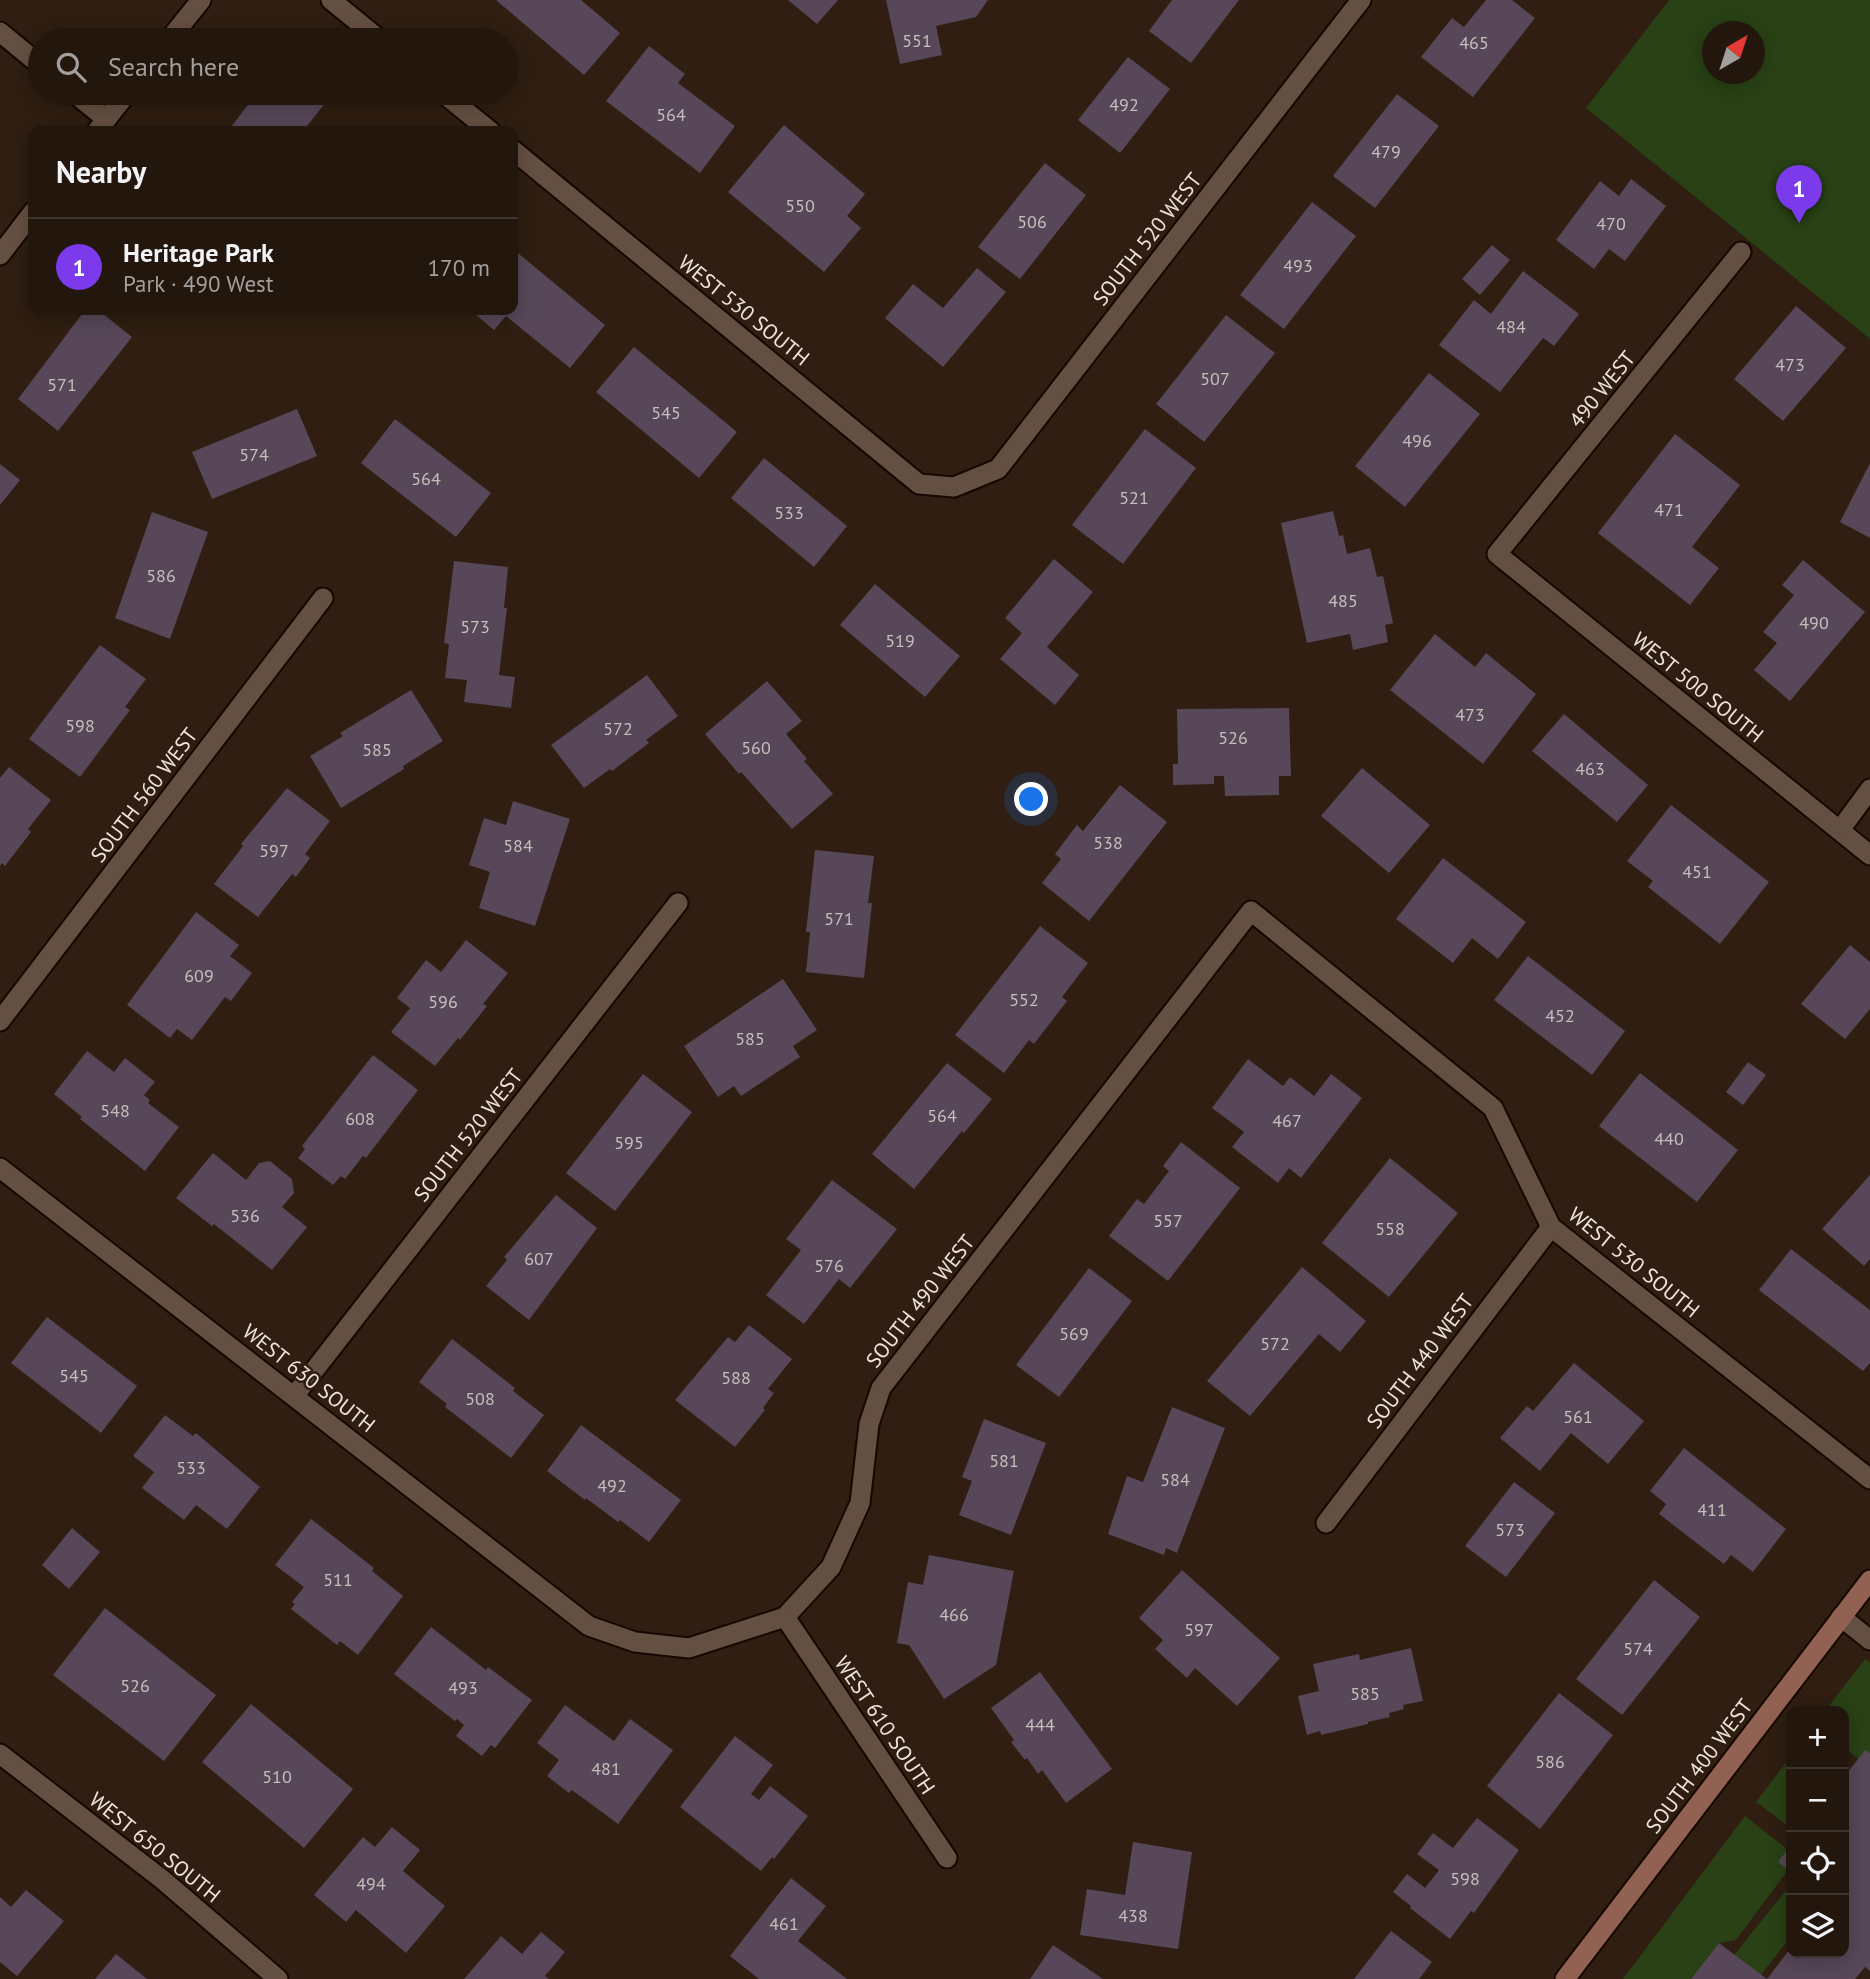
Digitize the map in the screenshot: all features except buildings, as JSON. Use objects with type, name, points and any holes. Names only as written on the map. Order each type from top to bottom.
[{"type":"main road","name":"SOUTH 400 WEST","points":[[1571,1977],[1870,1580]]},
{"type":"street","points":[[179,28],[201,0]]},
{"type":"street","points":[[331,0],[365,28]]},
{"type":"street","name":"SOUTH 520 WEST","points":[[954,487],[998,469],[1361,0]]},
{"type":"street","points":[[0,32],[28,55]]},
{"type":"street","points":[[84,105],[101,125],[117,105]]},
{"type":"street","points":[[458,105],[484,126]]},
{"type":"street","name":"WEST 530 SOUTH","points":[[518,154],[919,484],[954,487]]},
{"type":"street","points":[[0,255],[28,219]]},
{"type":"street","name":"490 WEST","points":[[1497,554],[1741,253]]},
{"type":"street","name":"WEST 500 SOUTH","points":[[1497,554],[1870,855]]},
{"type":"street","name":"SOUTH 560 WEST","points":[[0,1021],[323,598]]},
{"type":"street","points":[[1840,830],[1870,789]]},
{"type":"street","name":"SOUTH 520 WEST","points":[[295,1395],[678,903]]},
{"type":"street","name":"WEST 530 SOUTH","points":[[1251,911],[1493,1108],[1551,1227],[1870,1479]]},
{"type":"street","name":"SOUTH 490 WEST","points":[[589,1626],[635,1643],[689,1648],[785,1617],[831,1567],[860,1503],[870,1424],[881,1388],[1251,911]]},
{"type":"street","name":"WEST 630 SOUTH","points":[[0,1168],[589,1626]]},
{"type":"street","name":"SOUTH 440 WEST","points":[[1326,1523],[1551,1227]]},
{"type":"street","name":"WEST 610 SOUTH","points":[[785,1617],[947,1858]]},
{"type":"street","points":[[1841,1617],[1870,1640]]},
{"type":"street","name":"WEST 650 SOUTH","points":[[0,1754],[163,1880],[278,1979]]},
{"type":"green space","points":[[1669,0],[1870,0],[1870,339],[1586,108]]},
{"type":"green space","points":[[1865,1659],[1870,1662],[1870,1768],[1849,1751],[1849,1706],[1829,1706]]},
{"type":"green space","points":[[1786,1763],[1786,1824],[1756,1802]]},
{"type":"green space","points":[[1745,1816],[1786,1848],[1786,1873],[1736,1940],[1719,1943],[1691,1979],[1623,1979]]},
{"type":"green space","points":[[1786,1890],[1786,1942],[1761,1975],[1734,1955]]},
{"type":"place","name":"Heritage Park","points":[[1799,223]]}]
